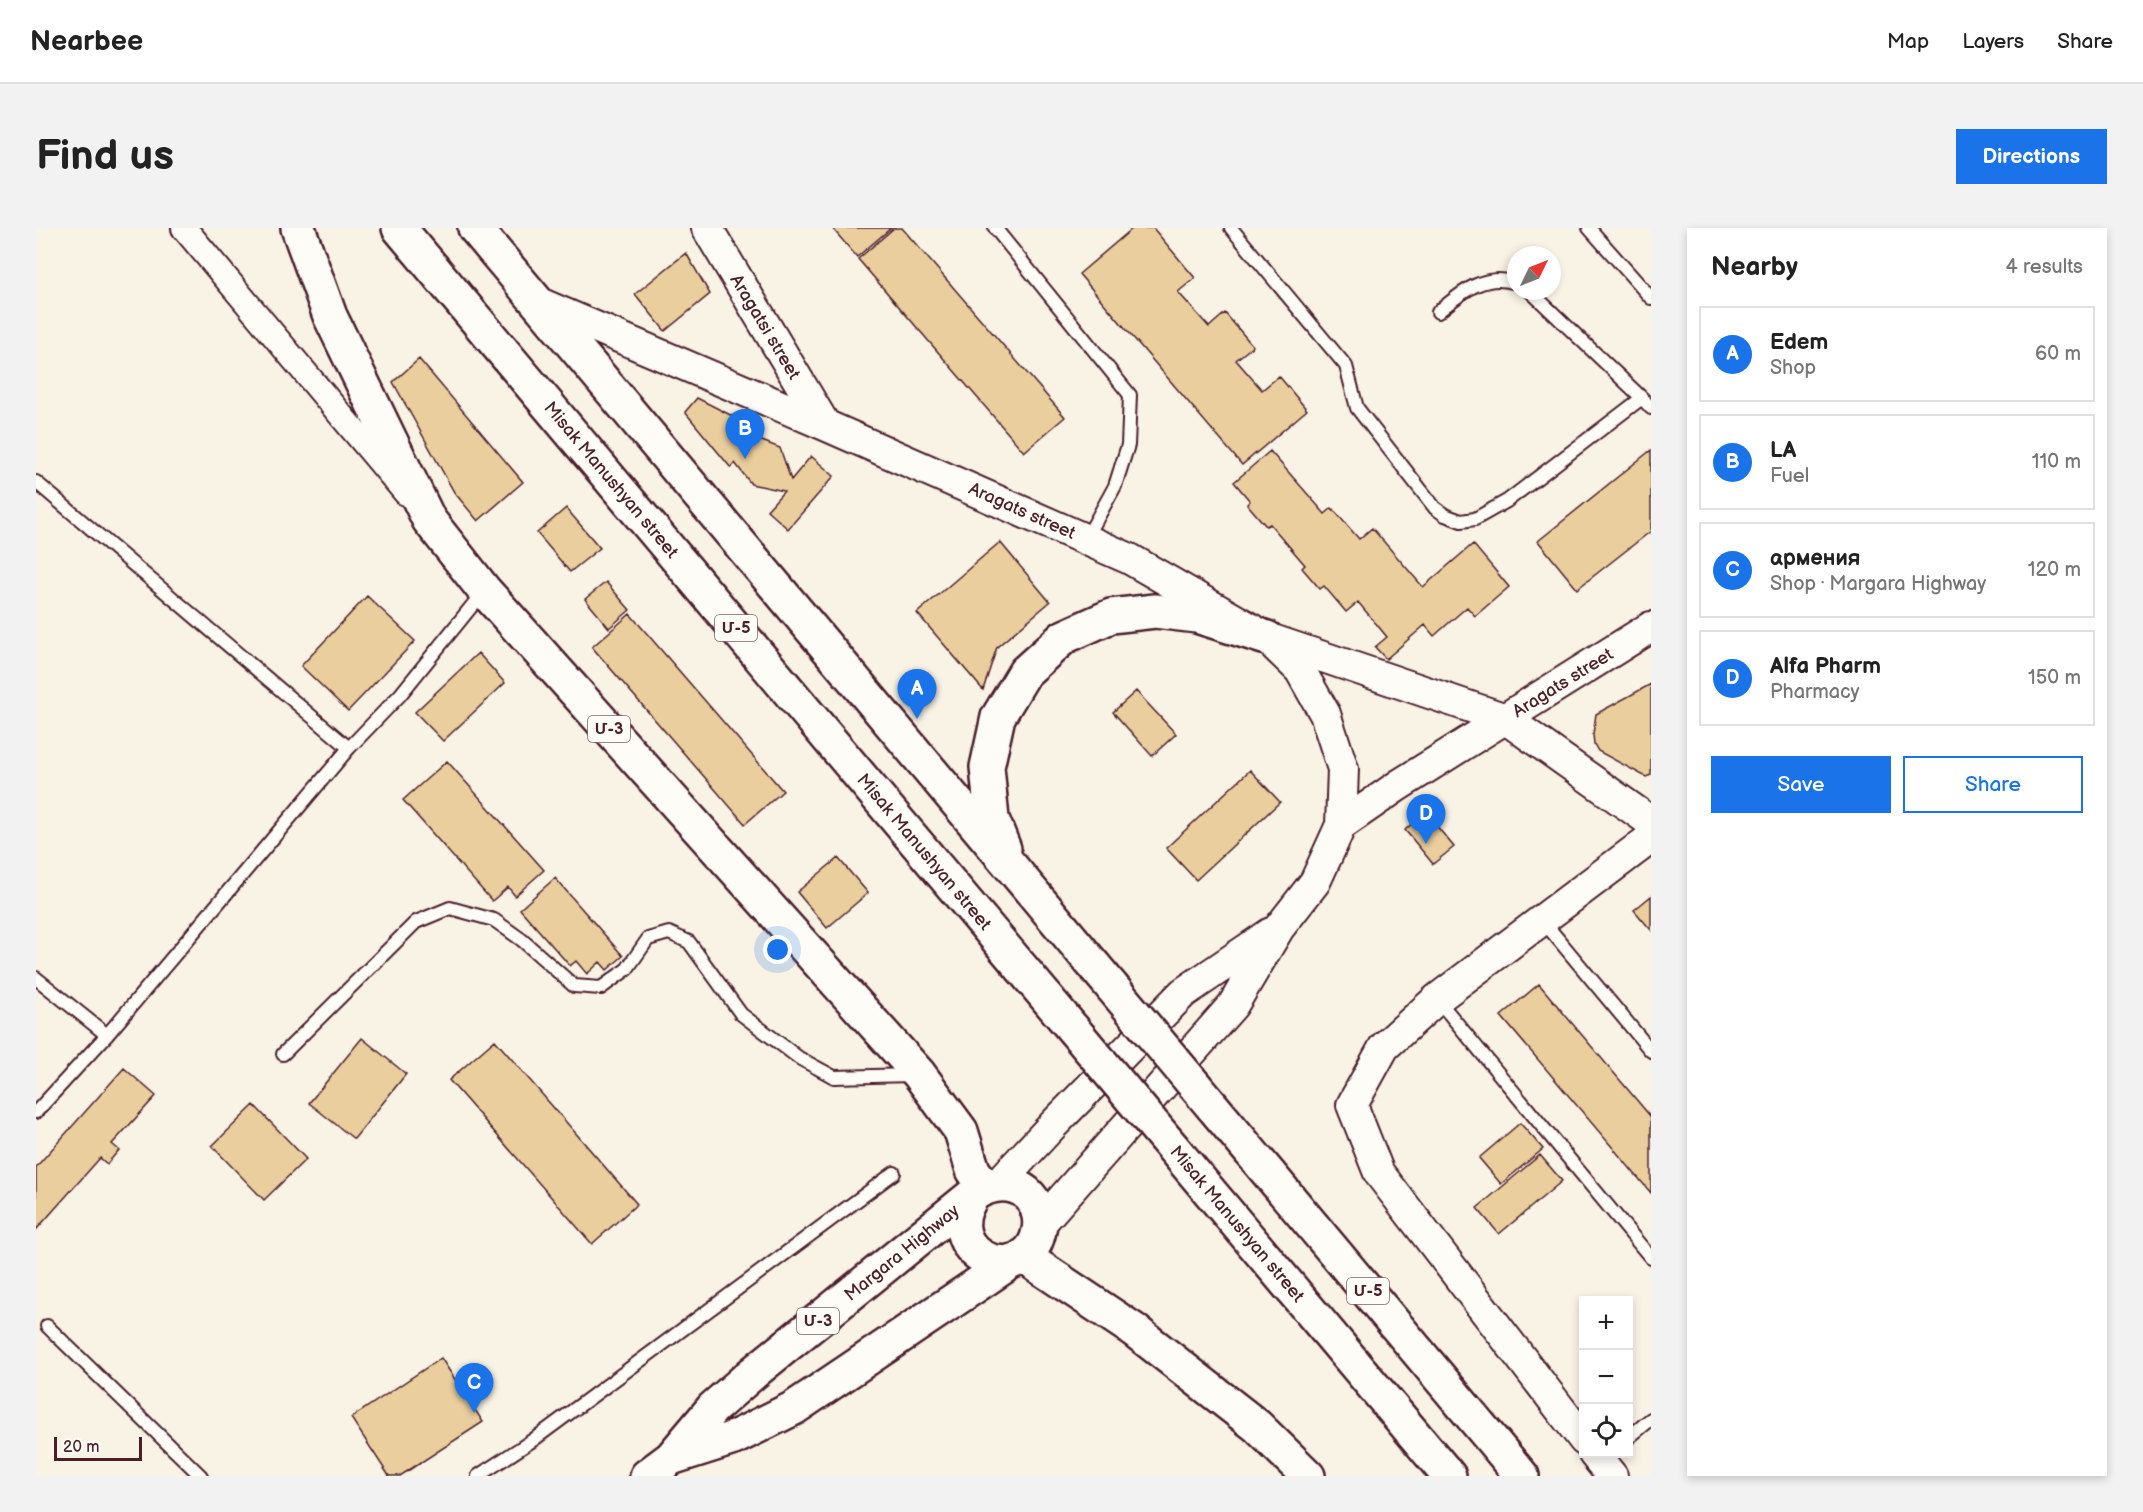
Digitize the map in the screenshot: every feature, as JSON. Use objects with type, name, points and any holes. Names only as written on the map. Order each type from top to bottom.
[{"type":"highway","name":"Մ-3","points":[[298,228],[330,316],[429,520],[484,590],[919,1074],[961,1131],[973,1170],[986,1188]]},
{"type":"highway","name":"Misak Manushyan street","points":[[399,228],[1449,1476]]},
{"type":"highway","name":"Մ-5","points":[[475,228],[1522,1476]]},
{"type":"highway","points":[[1012,867],[992,819],[987,767],[998,717],[1025,672],[1064,637],[1111,616],[1155,611],[1197,616],[1267,638]]},
{"type":"highway","points":[[986,1188],[1011,1185],[1023,1190],[1032,1199],[1041,1223]]},
{"type":"highway","name":"Margara Highway","points":[[986,1188],[966,1205],[962,1217],[962,1230],[967,1242],[975,1253],[986,1259],[999,1263],[1017,1259]]},
{"type":"highway","name":"Margara Highway","points":[[659,1467],[713,1408],[753,1373],[986,1188]]},
{"type":"highway","name":"Margara Highway","points":[[659,1467],[734,1438],[794,1408],[1017,1259],[1033,1247],[1041,1223]]},
{"type":"highway","points":[[1017,1259],[1134,1330],[1257,1426],[1308,1476]]},
{"type":"street","points":[[184,228],[429,520]]},
{"type":"street","name":"Aragatsi street","points":[[707,228],[825,424]]},
{"type":"street","name":"Aragats street","points":[[537,302],[825,424],[1130,559],[1267,638],[1506,719]]},
{"type":"street","name":"Aragats street","points":[[1341,825],[1400,785],[1651,627]]},
{"type":"street","name":"Margara Highway","points":[[1041,1223],[1233,1005],[1279,928],[1315,882],[1341,825],[1342,769],[1325,714],[1300,670],[1267,638]]},
{"type":"street","points":[[1506,719],[1651,822]]},
{"type":"street","points":[[1579,1430],[1379,1173],[1352,1105],[1384,1047],[1437,999],[1651,838]]},
{"type":"street","name":"Margara Highway","points":[[986,1188],[1054,1124],[1183,993],[1279,928]]},
{"type":"lane","points":[[995,228],[1130,395],[1128,445],[1115,486],[1086,539]]},
{"type":"lane","points":[[1231,228],[1346,366],[1357,408],[1435,508],[1445,515],[1461,521],[1475,519],[1507,501],[1642,398]]},
{"type":"lane","points":[[1589,228],[1651,298]]},
{"type":"lane","points":[[1438,312],[1463,292],[1484,280],[1507,280]]},
{"type":"lane","points":[[1539,300],[1651,408]]},
{"type":"lane","points":[[36,482],[349,748]]},
{"type":"lane","points":[[36,1113],[107,1035],[349,748],[400,695],[484,590]]},
{"type":"lane","points":[[283,1054],[416,921],[450,908],[494,920],[522,940],[574,986],[601,988],[627,969],[648,939],[669,933],[689,942],[741,1014],[799,1058],[834,1077],[919,1074]]},
{"type":"lane","points":[[1542,920],[1651,1051]]},
{"type":"lane","points":[[36,978],[107,1035]]},
{"type":"lane","points":[[1437,999],[1651,1258]]},
{"type":"lane","points":[[478,1476],[533,1440],[894,1173]]},
{"type":"lane","points":[[47,1326],[201,1476]]},
{"type":"lane","points":[[1633,1435],[1651,1419]]},
{"type":"building","points":[[832,228],[891,228],[857,257]]},
{"type":"building","points":[[894,228],[902,228],[1065,417],[1024,452],[858,259]]},
{"type":"building","points":[[1133,228],[1153,228],[1195,278],[1178,292],[1209,327],[1225,313],[1253,346],[1236,360],[1262,390],[1279,376],[1307,410],[1242,465],[1079,274]]},
{"type":"building","points":[[686,253],[710,294],[665,331],[635,294]]},
{"type":"building","points":[[419,359],[523,482],[478,521],[454,492],[393,382]]},
{"type":"building","points":[[697,398],[760,430],[755,435],[762,441],[780,448],[791,480],[811,456],[834,476],[788,529],[767,510],[784,491],[751,484],[735,463],[731,468],[685,412]]},
{"type":"building","points":[[1651,450],[1651,531],[1577,589],[1538,541]]},
{"type":"building","points":[[1270,451],[1325,514],[1332,508],[1359,539],[1372,528],[1423,587],[1473,544],[1509,587],[1475,616],[1467,607],[1434,636],[1425,625],[1386,659],[1375,647],[1387,637],[1358,602],[1346,612],[1324,586],[1320,589],[1302,568],[1305,565],[1270,524],[1266,526],[1247,504],[1250,501],[1234,482]]},
{"type":"building","points":[[566,508],[600,548],[570,572],[537,533]]},
{"type":"building","points":[[1000,542],[1050,602],[997,647],[983,690],[917,613]]},
{"type":"building","points":[[606,582],[630,610],[609,628],[585,599]]},
{"type":"building","points":[[367,596],[415,641],[348,711],[301,666]]},
{"type":"building","points":[[630,614],[783,791],[745,824],[592,647]]},
{"type":"building","points":[[478,653],[505,683],[443,741],[415,712]]},
{"type":"building","points":[[1651,684],[1651,775],[1646,777],[1598,751],[1594,744],[1593,734],[1596,714]]},
{"type":"building","points":[[1136,691],[1176,734],[1152,756],[1113,712]]},
{"type":"building","points":[[447,761],[544,870],[515,896],[508,887],[492,901],[403,800]]},
{"type":"building","points":[[1250,770],[1280,802],[1196,880],[1166,848]]},
{"type":"building","points":[[1425,812],[1454,847],[1433,864],[1405,830]]},
{"type":"building","points":[[838,858],[868,893],[827,928],[797,892]]},
{"type":"building","points":[[555,878],[623,956],[607,970],[600,962],[587,974],[576,961],[570,966],[520,909]]},
{"type":"building","points":[[1651,896],[1651,930],[1634,910]]},
{"type":"building","points":[[1539,984],[1651,1117],[1651,1193],[1501,1016]]},
{"type":"building","points":[[362,1038],[406,1074],[354,1139],[309,1103]]},
{"type":"building","points":[[495,1040],[637,1204],[592,1244],[449,1080]]},
{"type":"building","points":[[124,1068],[156,1096],[112,1144],[119,1150],[107,1164],[100,1158],[36,1230],[36,1167]]},
{"type":"building","points":[[254,1105],[306,1159],[264,1200],[212,1146]]},
{"type":"building","points":[[1520,1123],[1543,1149],[1501,1184],[1479,1158]]},
{"type":"building","points":[[1540,1155],[1562,1181],[1499,1234],[1477,1208]]},
{"type":"building","points":[[441,1358],[483,1422],[400,1476],[389,1476],[351,1418]]},
{"type":"place","name":"LA","points":[[745,459]]},
{"type":"place","name":"Edem","points":[[917,719]]},
{"type":"place","name":"Alfa Pharm","points":[[1426,844]]},
{"type":"place","name":"армения","points":[[474,1413]]}]
